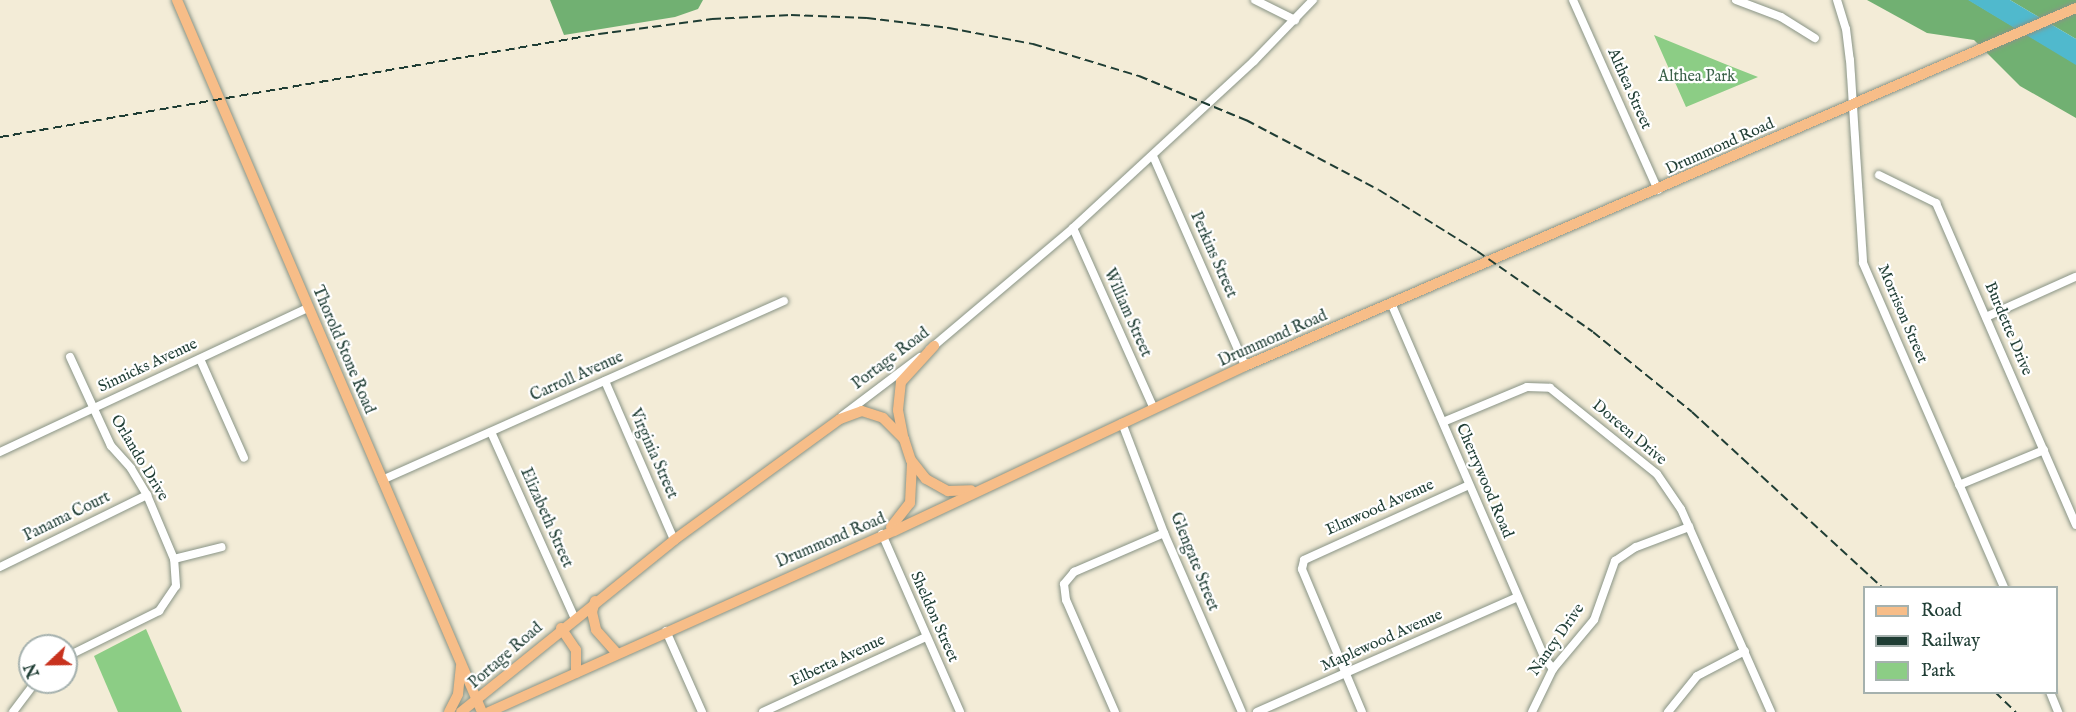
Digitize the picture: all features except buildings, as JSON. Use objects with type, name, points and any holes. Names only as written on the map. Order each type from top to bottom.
[{"type":"main road","name":"Thorold Stone Road","points":[[177,0],[479,707]]},
{"type":"main road","name":"Drummond Road","points":[[489,712],[1245,366],[2076,8]]},
{"type":"main road","points":[[934,346],[901,382],[898,410],[904,439],[920,473],[938,487],[948,491],[980,489]]},
{"type":"main road","points":[[840,419],[862,411],[873,414],[883,418],[904,439]]},
{"type":"main road","name":"Portage Road","points":[[461,712],[479,707],[574,617],[674,540],[840,419]]},
{"type":"main road","points":[[882,534],[900,519],[910,503],[912,460]]},
{"type":"main road","points":[[595,601],[592,612],[596,630],[617,653]]},
{"type":"main road","points":[[561,628],[576,650],[576,673]]},
{"type":"main road","points":[[449,712],[458,694],[461,665]]},
{"type":"street","points":[[1255,0],[1295,20]]},
{"type":"street","name":"Portage Road","points":[[840,419],[934,346],[1073,228],[1153,156],[1313,0]]},
{"type":"street","name":"Althea Street","points":[[1573,0],[1658,190]]},
{"type":"street","points":[[1736,0],[1781,17],[1815,38]]},
{"type":"street","name":"Morrison Street","points":[[1837,0],[1846,29],[1854,105],[1863,263],[2003,586]]},
{"type":"street","name":"Perkins Street","points":[[1153,156],[1245,366]]},
{"type":"street","name":"Burdette Drive","points":[[1879,175],[1936,202],[2076,525]]},
{"type":"street","name":"William Street","points":[[1073,228],[1154,409]]},
{"type":"street","points":[[1986,317],[2076,276]]},
{"type":"street","name":"Carroll Avenue","points":[[382,480],[784,300]]},
{"type":"street","name":"Cherrywood Road","points":[[1390,303],[1518,597],[1553,669]]},
{"type":"street","name":"Sinnicks Avenue","points":[[0,452],[308,308]]},
{"type":"street","name":"Orlando Drive","points":[[70,357],[111,446],[131,468],[147,495],[174,559],[176,586],[159,611],[78,651]]},
{"type":"street","points":[[200,358],[244,458]]},
{"type":"street","name":"Virginia Street","points":[[605,381],[674,540]]},
{"type":"street","name":"Doreen Drive","points":[[1443,422],[1527,387],[1550,388],[1657,474],[1689,527],[1771,712]]},
{"type":"street","name":"Glengate Street","points":[[1122,423],[1164,533],[1242,712]]},
{"type":"street","name":"Elizabeth Street","points":[[491,432],[574,617]]},
{"type":"street","points":[[1959,485],[2044,450]]},
{"type":"street","name":"Elmwood Avenue","points":[[1346,673],[1302,569],[1304,560],[1469,485]]},
{"type":"street","name":"Panama Court","points":[[0,567],[147,495]]},
{"type":"street","name":"Nancy Drive","points":[[1532,712],[1553,669],[1594,620],[1615,561],[1636,547],[1689,527]]},
{"type":"street","points":[[1115,712],[1066,600],[1064,584],[1074,572],[1164,533]]},
{"type":"street","name":"Sheldon Street","points":[[882,534],[960,712]]},
{"type":"street","points":[[174,559],[222,547]]},
{"type":"street","name":"Maplewood Avenue","points":[[1257,712],[1518,597]]},
{"type":"street","points":[[666,631],[702,712]]},
{"type":"street","name":"Elberta Avenue","points":[[763,712],[926,637]]},
{"type":"street","points":[[1668,712],[1697,676],[1745,651]]},
{"type":"street","points":[[1346,673],[1362,712]]},
{"type":"street","points":[[14,712],[27,694]]},
{"type":"street","points":[[2049,694],[2058,712]]},
{"type":"green space","points":[[550,0],[703,0],[698,9],[675,17],[564,35]]},
{"type":"green space","points":[[1867,0],[1969,0],[2076,64],[2076,118],[2020,86],[1974,40],[1927,33]]},
{"type":"green space","points":[[2010,0],[2076,0],[2076,39]]},
{"type":"green space","name":"Althea Park","points":[[1654,35],[1725,64],[1758,77],[1686,107]]},
{"type":"green space","points":[[146,629],[182,712],[118,712],[94,656]]},
{"type":"water","points":[[1968,0],[2010,0],[2076,39],[2076,65]]},
{"type":"railway","points":[[0,137],[599,34],[712,19],[791,15],[867,18],[949,28],[1033,44],[1139,76],[1246,120],[1379,190],[1477,251],[1593,332],[1692,412],[1881,586]]},
{"type":"railway","points":[[1997,694],[2016,712]]}]
